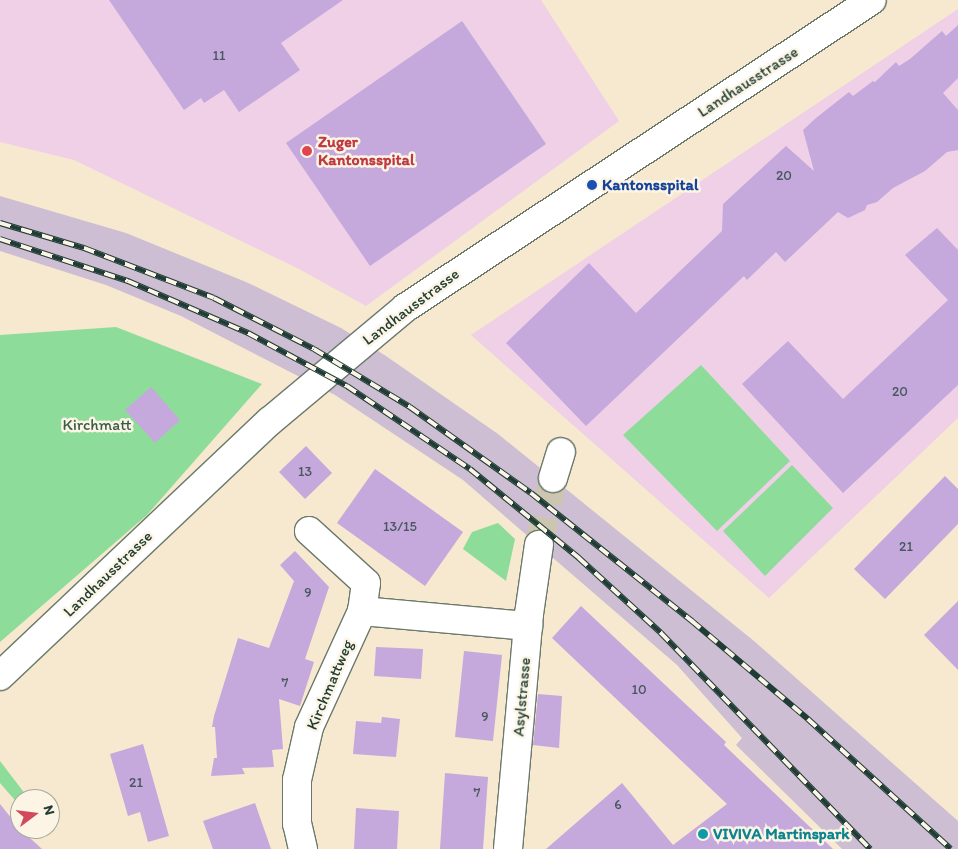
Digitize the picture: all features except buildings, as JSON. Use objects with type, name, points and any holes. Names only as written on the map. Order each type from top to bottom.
[{"type":"street","name":"Landhausstrasse","points":[[0,676],[270,421],[405,308],[872,0]]},
{"type":"street","points":[[553,478],[561,452]]},
{"type":"street","name":"Kirchmattweg","points":[[303,849],[297,824],[297,780],[310,727],[362,610],[366,583],[309,531]]},
{"type":"street","name":"Asylstrasse","points":[[508,849],[528,626],[539,545]]},
{"type":"street","points":[[362,610],[528,626]]},
{"type":"shaded area","name":"Zuger Kantonsspital","points":[[0,0],[541,0],[619,121],[366,306],[297,268],[74,160],[0,142]]},
{"type":"shaded area","points":[[958,9],[958,418],[769,598],[471,335]]},
{"type":"shaded area","points":[[0,196],[126,233],[246,282],[341,328],[386,356],[498,434],[754,641],[958,821],[958,849],[842,849],[736,745],[742,738],[677,665],[463,480],[335,395],[181,316],[106,285],[0,251]]},
{"type":"green space","name":"Kirchmatt","points":[[116,327],[262,384],[147,515],[0,642],[0,335]]},
{"type":"green space","points":[[701,365],[790,461],[717,531],[623,435]]},
{"type":"green space","points":[[792,465],[833,508],[765,576],[723,531]]},
{"type":"green space","points":[[498,523],[515,539],[506,581],[463,549],[472,532]]},
{"type":"green space","points":[[0,761],[21,789],[10,789],[10,794],[0,783]]},
{"type":"tunnel","points":[[539,545],[553,478]]},
{"type":"railway","points":[[0,223],[84,248],[214,298],[314,349],[410,407],[531,493],[692,621],[808,719],[951,849]]},
{"type":"railway","points":[[0,239],[128,281],[248,333],[347,386],[470,469],[579,558],[661,633],[870,849]]},
{"type":"place","name":"Zuger Kantonsspital","points":[[307,151]]},
{"type":"place","name":"Kantonsspital","points":[[592,185]]},
{"type":"place","name":"VIVIVA Martinspark","points":[[703,834]]}]
